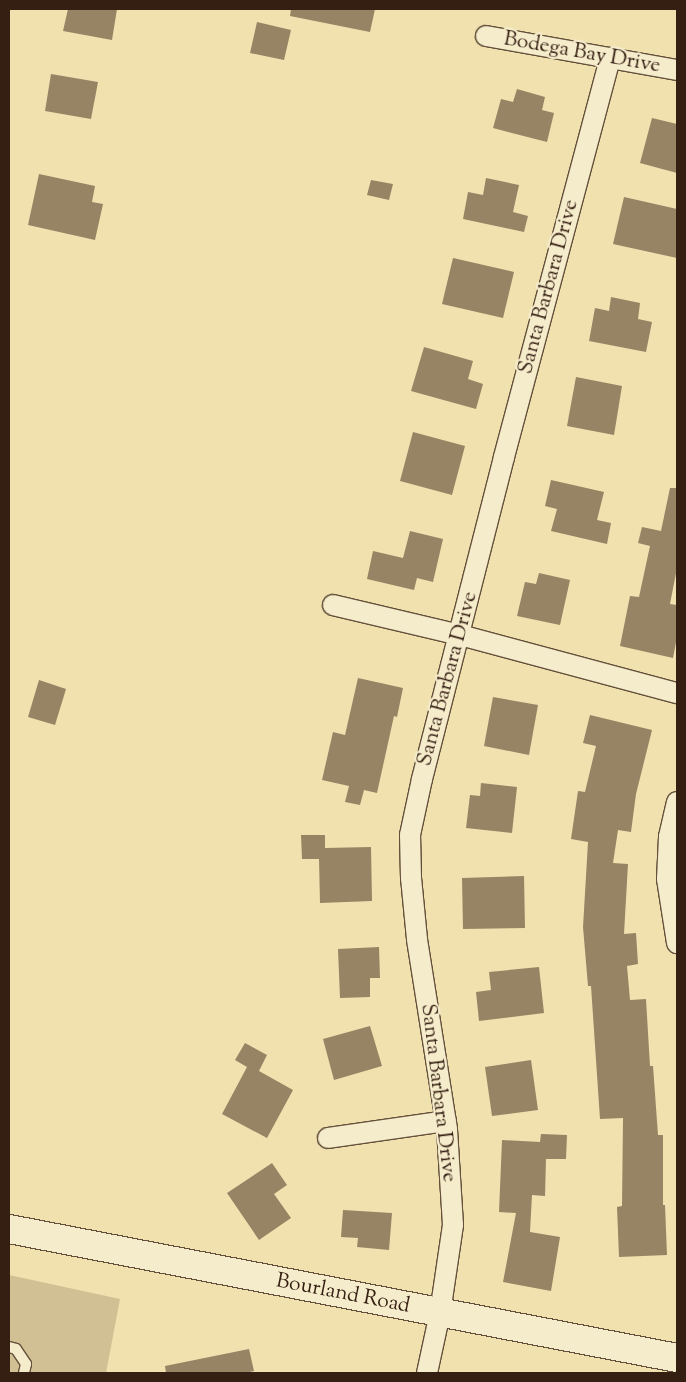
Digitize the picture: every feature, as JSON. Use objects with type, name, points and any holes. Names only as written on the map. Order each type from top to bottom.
[{"type":"main road","name":"Bourland Road","points":[[9,1229],[677,1358]]},
{"type":"street","name":"Bodega Bay Drive","points":[[486,36],[677,70]]},
{"type":"street","name":"Santa Barbara Drive","points":[[427,1373],[440,1312],[453,1225],[446,1121],[417,939],[411,878],[410,835],[422,779],[504,457],[610,58]]},
{"type":"street","points":[[333,605],[460,635],[677,693]]},
{"type":"street","points":[[677,802],[670,837],[667,878],[677,943]]},
{"type":"street","points":[[328,1138],[446,1121]]},
{"type":"lane","points":[[9,1347],[16,1349],[26,1364],[24,1373]]},
{"type":"shaded area","points":[[9,1275],[120,1299],[106,1373],[9,1373]]},
{"type":"building","points":[[68,9],[117,9],[112,40],[63,31]]},
{"type":"building","points":[[291,9],[375,9],[370,32],[290,16]]},
{"type":"building","points":[[257,22],[291,30],[284,60],[250,53]]},
{"type":"building","points":[[51,74],[98,82],[91,119],[45,111]]},
{"type":"building","points":[[517,89],[545,97],[542,110],[554,113],[547,142],[493,128],[501,99],[513,102]]},
{"type":"building","points":[[652,118],[677,124],[677,173],[640,163]]},
{"type":"building","points":[[39,174],[95,186],[92,202],[103,204],[95,240],[28,225]]},
{"type":"building","points":[[486,178],[519,185],[513,212],[528,216],[524,232],[463,219],[468,192],[483,195]]},
{"type":"building","points":[[371,180],[393,184],[389,200],[367,195]]},
{"type":"building","points":[[624,197],[677,209],[677,258],[613,244]]},
{"type":"building","points":[[453,258],[514,272],[503,318],[442,304]]},
{"type":"building","points":[[611,297],[640,303],[638,319],[652,322],[646,352],[589,341],[595,308],[609,311]]},
{"type":"building","points":[[424,347],[473,361],[468,379],[483,384],[476,409],[411,391]]},
{"type":"building","points":[[576,377],[622,386],[614,435],[567,426]]},
{"type":"building","points":[[413,432],[465,446],[452,495],[400,481]]},
{"type":"building","points":[[551,480],[604,492],[597,520],[611,523],[607,544],[551,531],[557,509],[545,506]]},
{"type":"building","points":[[670,488],[677,488],[677,568],[670,604],[677,605],[677,637],[673,658],[620,646],[630,596],[639,597],[650,546],[638,543],[642,527],[661,531]]},
{"type":"building","points":[[410,531],[443,539],[433,582],[417,578],[414,590],[367,579],[373,551],[403,558]]},
{"type":"building","points":[[539,573],[570,580],[560,625],[517,616],[525,582],[536,584]]},
{"type":"building","points":[[358,678],[403,688],[397,717],[394,716],[377,793],[364,790],[360,805],[345,802],[349,786],[322,780],[333,732],[345,735]]},
{"type":"building","points":[[39,680],[66,689],[55,725],[28,717]]},
{"type":"building","points":[[493,697],[538,705],[529,755],[484,746]]},
{"type":"building","points":[[590,715],[652,730],[636,794],[631,832],[618,830],[613,863],[628,864],[624,934],[636,933],[638,964],[627,966],[630,1000],[646,999],[650,1066],[653,1066],[658,1135],[663,1135],[663,1205],[665,1205],[667,1255],[619,1257],[617,1207],[622,1206],[623,1118],[600,1119],[591,986],[588,986],[583,927],[588,842],[571,839],[578,791],[585,792],[596,746],[583,743]]},
{"type":"building","points":[[481,783],[517,787],[512,833],[466,828],[470,795],[480,796]]},
{"type":"building","points":[[301,835],[325,835],[325,848],[371,847],[372,901],[320,903],[319,859],[302,859]]},
{"type":"building","points":[[524,876],[525,928],[463,929],[462,878]]},
{"type":"building","points":[[379,947],[380,978],[370,978],[370,997],[340,998],[338,949]]},
{"type":"building","points":[[539,967],[544,1013],[479,1021],[476,992],[491,990],[489,972]]},
{"type":"building","points":[[370,1026],[382,1066],[334,1080],[323,1039]]},
{"type":"building","points":[[245,1043],[267,1055],[259,1071],[293,1090],[267,1138],[222,1114],[247,1067],[235,1060]]},
{"type":"building","points":[[531,1060],[538,1110],[492,1116],[485,1067]]},
{"type":"building","points":[[541,1134],[567,1135],[566,1159],[546,1159],[545,1196],[532,1195],[530,1232],[560,1237],[551,1291],[503,1282],[516,1213],[499,1212],[502,1140],[540,1142]]},
{"type":"building","points":[[272,1163],[287,1185],[274,1194],[291,1218],[259,1240],[227,1193]]},
{"type":"building","points":[[343,1210],[392,1213],[389,1250],[357,1247],[358,1238],[341,1237]]},
{"type":"building","points":[[249,1349],[254,1371],[245,1373],[166,1373],[165,1366]]}]
